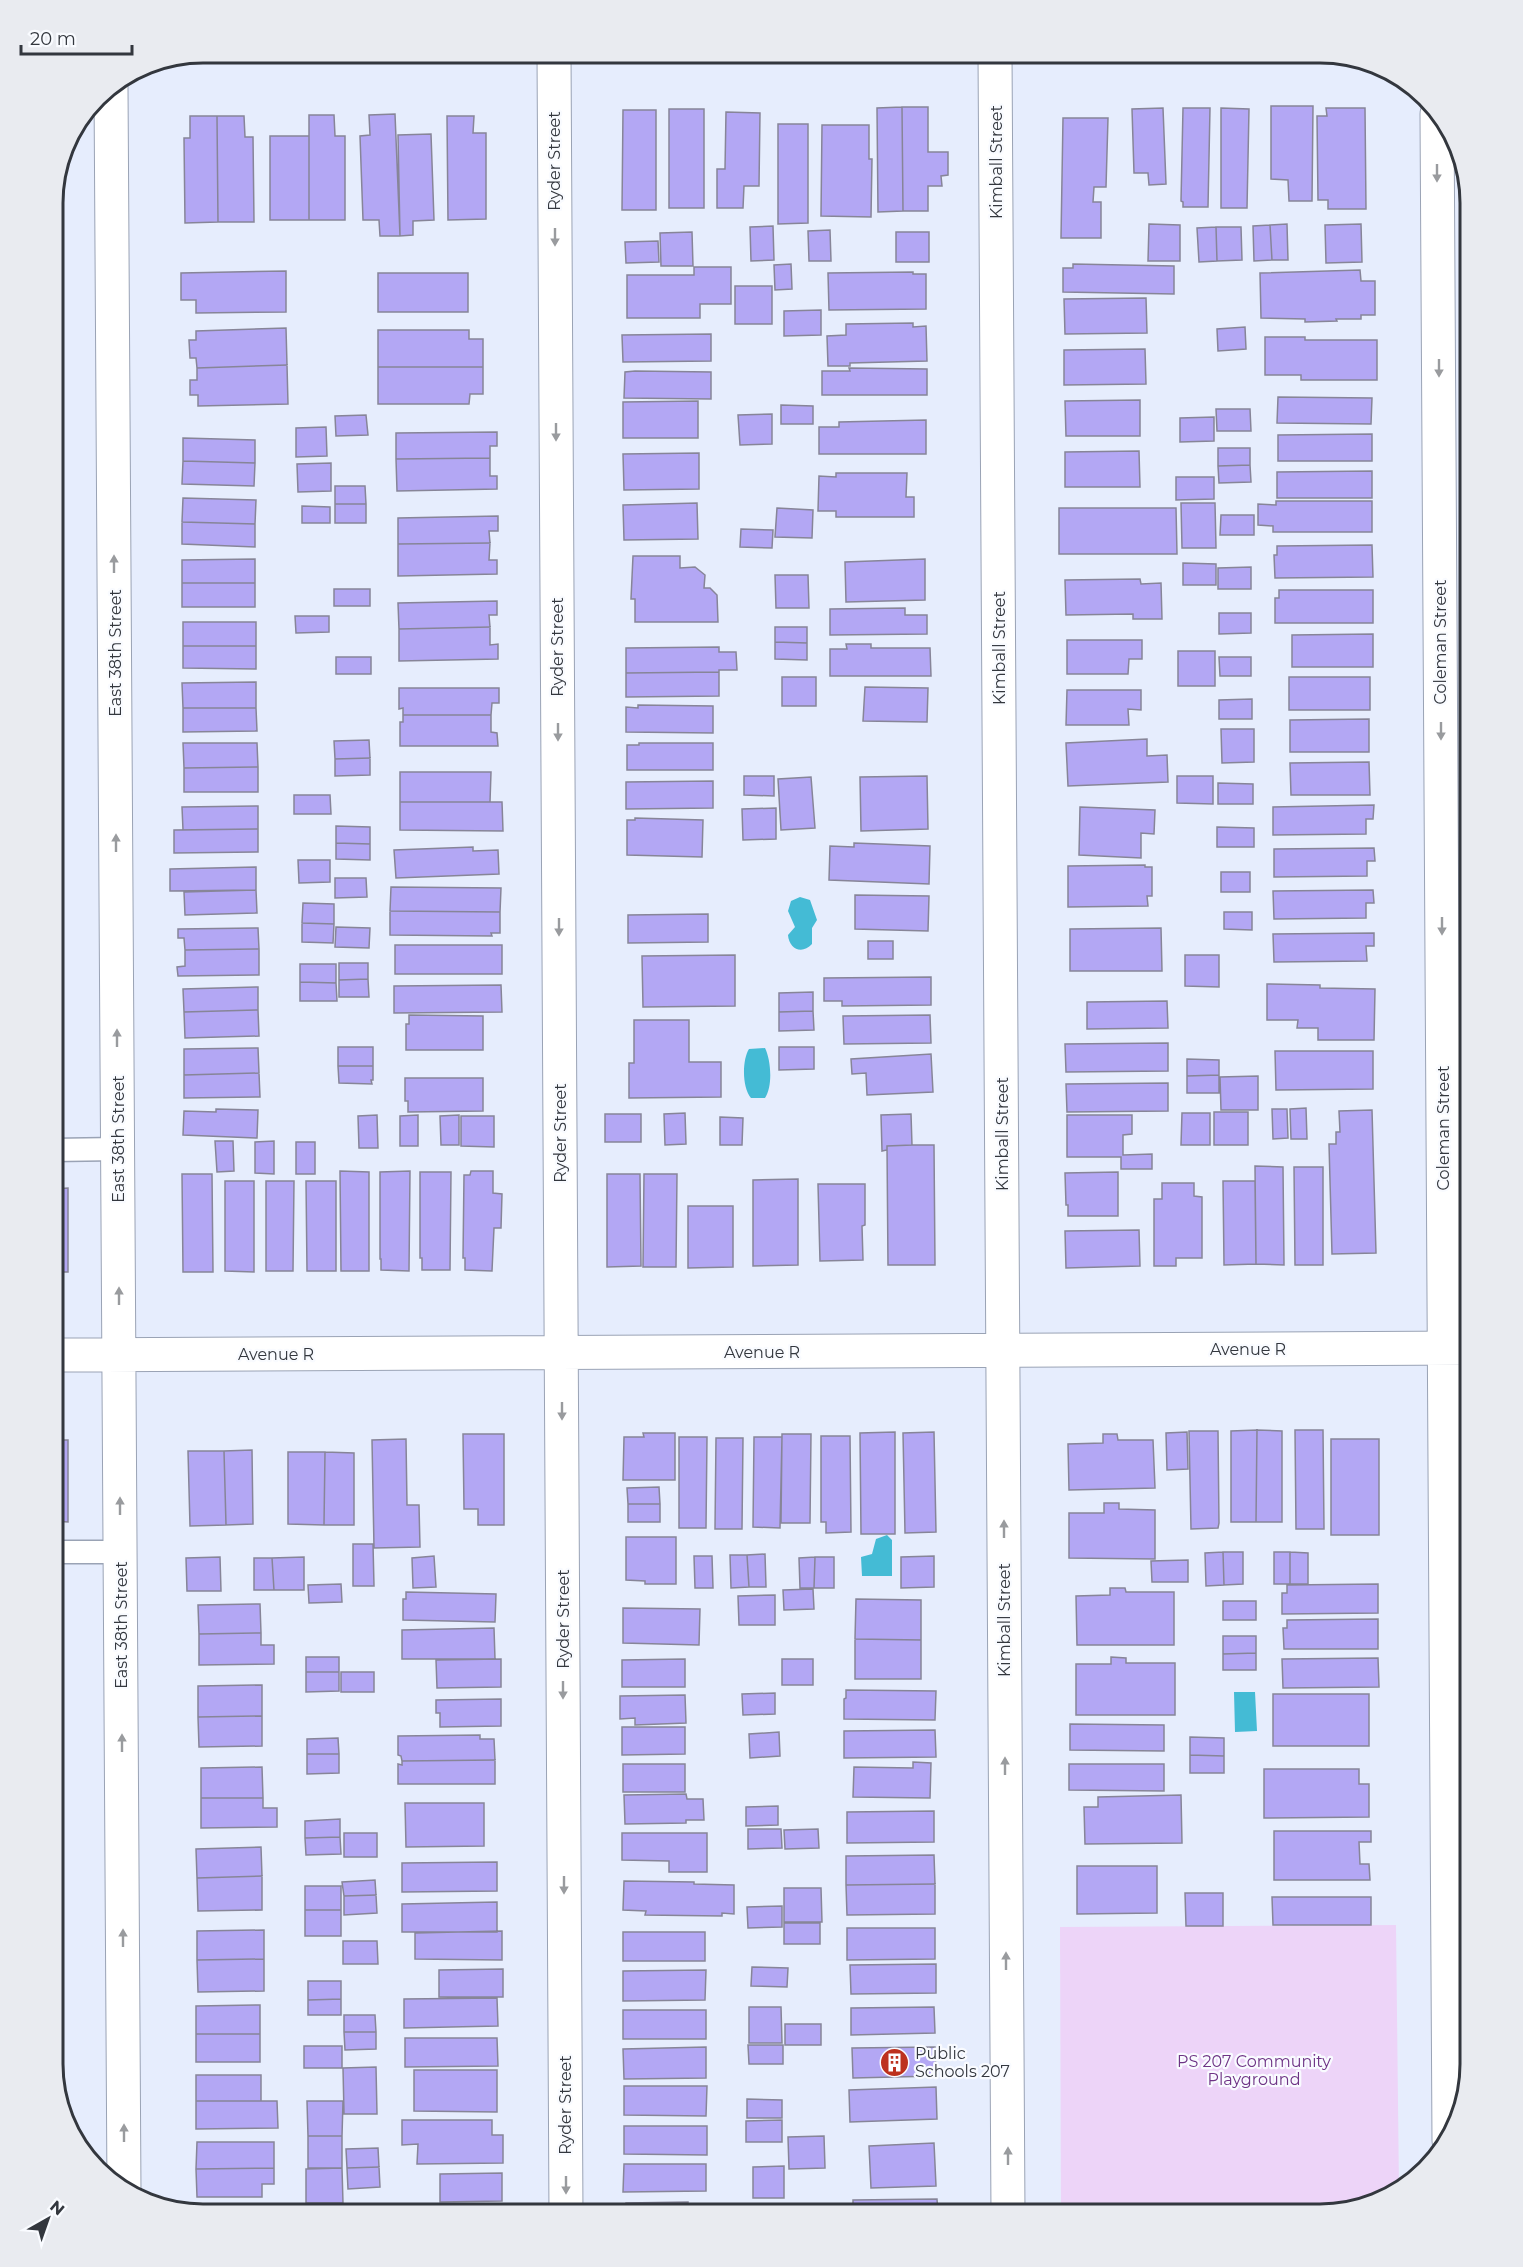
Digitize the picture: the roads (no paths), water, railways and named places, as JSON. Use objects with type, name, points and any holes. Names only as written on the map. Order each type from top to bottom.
[{"type":"street","name":"Ryder Street","points":[[554,63],[566,2204]]},
{"type":"street","name":"Kimball Street","points":[[995,63],[1008,2204]]},
{"type":"street","name":"East 38th Street","points":[[111,98],[124,2179]]},
{"type":"street","name":"Coleman Street","points":[[1437,127],[1458,1348],[1449,2117]]},
{"type":"street","name":"Avenue R","points":[[63,1355],[1458,1348]]},
{"type":"lane","points":[[63,1150],[118,1149]]},
{"type":"lane","points":[[63,1552],[121,1552]]},
{"type":"water","points":[[800,897],[810,900],[817,920],[812,928],[812,944],[800,950],[793,947],[789,940],[788,935],[795,927],[788,911],[791,901]]},
{"type":"water","points":[[765,1048],[770,1073],[768,1093],[765,1098],[751,1098],[745,1081],[744,1067],[747,1054],[749,1049]]},
{"type":"water","points":[[887,1535],[892,1540],[892,1576],[862,1576],[861,1557],[872,1554],[876,1539]]},
{"type":"water","points":[[1234,1692],[1255,1692],[1257,1731],[1235,1732]]},
{"type":"place","name":"Public Schools 207","points":[[894,2062]]},
{"type":"park label","name":"PS 207 Community Playground","points":[[1254,2070]]}]
